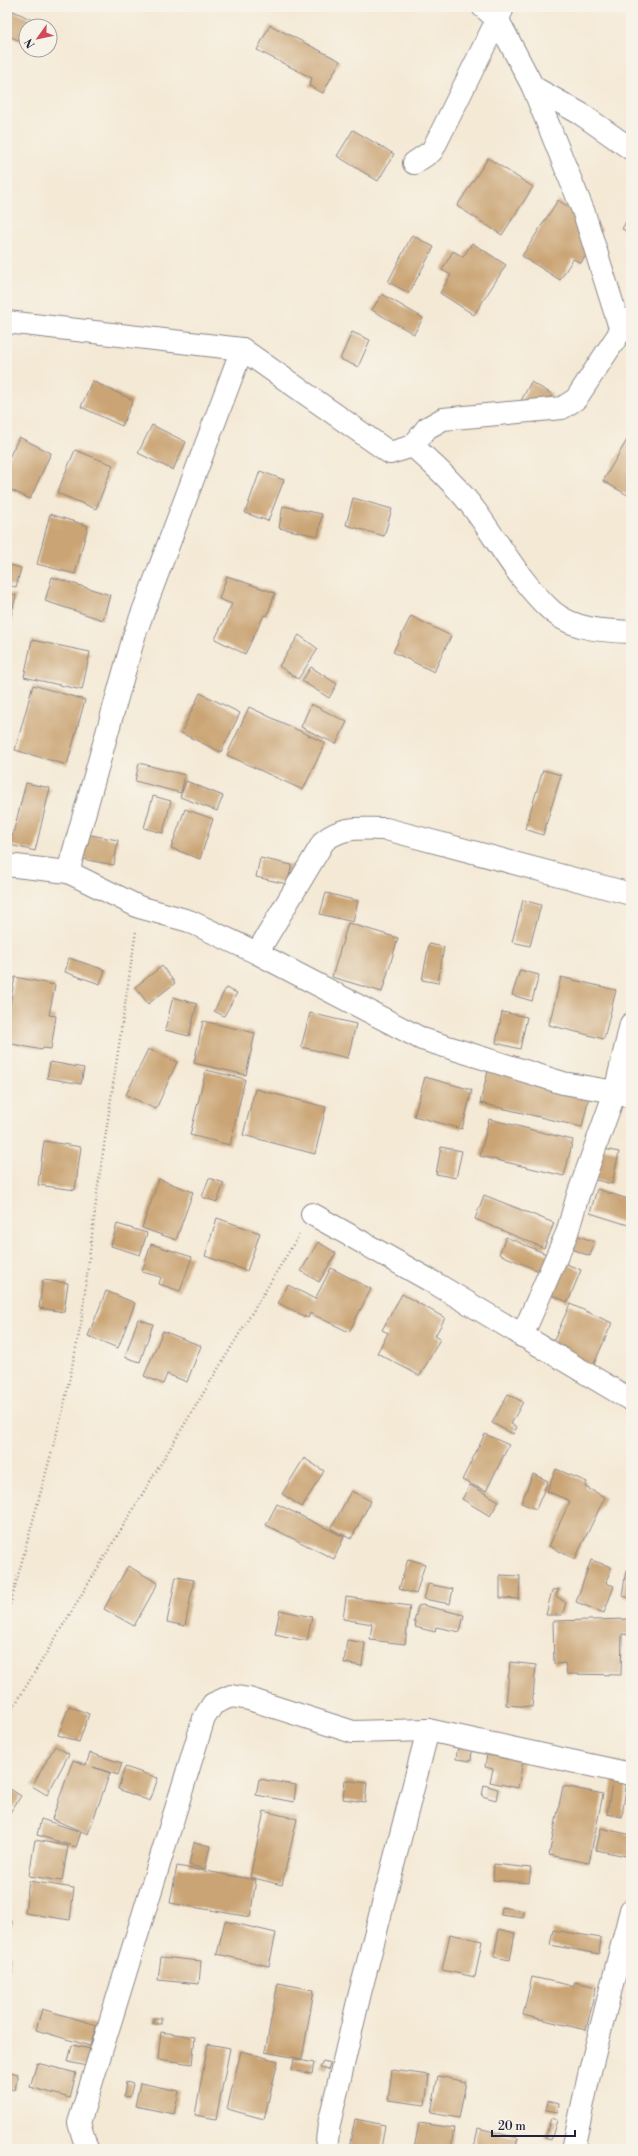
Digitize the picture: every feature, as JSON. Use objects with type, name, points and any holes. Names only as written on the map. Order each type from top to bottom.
[{"type":"street","points":[[7,322],[242,349],[390,453],[412,446],[427,428],[443,418],[562,408],[576,399],[626,323],[584,213],[533,87],[495,11]]},
{"type":"street","points":[[414,163],[432,151],[495,11]]},
{"type":"street","points":[[533,87],[581,114],[631,149]]},
{"type":"street","points":[[68,872],[135,633],[242,349]]},
{"type":"street","points":[[412,446],[459,490],[520,575],[554,612],[576,624],[596,630],[631,632]]},
{"type":"street","points":[[257,953],[324,841],[334,832],[346,829],[386,829],[631,894]]},
{"type":"street","points":[[7,865],[68,872],[139,907],[189,921],[257,953],[422,1039],[563,1083],[623,1095]]},
{"type":"street","points":[[522,1336],[567,1233],[578,1195],[623,1095],[631,1024]]},
{"type":"street","points":[[312,1214],[438,1285],[631,1400]]},
{"type":"street","points":[[87,2149],[79,2123],[204,1718],[213,1704],[231,1696],[249,1699],[353,1732],[428,1730],[631,1774]]},
{"type":"street","points":[[326,2149],[329,2124],[358,2001],[428,1730]]},
{"type":"street","points":[[573,2149],[590,2070],[631,1910]]},
{"type":"path","points":[[7,1616],[63,1410],[82,1324],[98,1186],[139,907]]},
{"type":"path","points":[[7,1718],[312,1214]]},
{"type":"building","points":[[7,8],[28,18],[18,18],[18,40],[7,35]]},
{"type":"building","points":[[270,25],[340,61],[323,93],[309,86],[312,78],[257,50]]},
{"type":"building","points":[[353,130],[394,154],[378,181],[337,156]]},
{"type":"building","points":[[488,158],[533,187],[502,235],[457,206]]},
{"type":"building","points":[[558,200],[602,229],[581,263],[573,259],[560,280],[522,256]]},
{"type":"building","points":[[631,212],[631,233],[622,229]]},
{"type":"building","points":[[412,235],[434,247],[409,293],[388,282]]},
{"type":"building","points":[[472,243],[506,265],[474,315],[440,293],[451,275],[442,270],[453,251],[463,257]]},
{"type":"building","points":[[382,294],[423,318],[414,334],[372,310]]},
{"type":"building","points":[[352,332],[370,340],[358,367],[340,359]]},
{"type":"building","points":[[92,381],[133,400],[122,426],[81,407]]},
{"type":"building","points":[[531,382],[552,394],[536,423],[515,412]]},
{"type":"building","points":[[152,425],[186,442],[173,470],[138,453]]},
{"type":"building","points":[[631,433],[631,497],[603,481]]},
{"type":"building","points":[[19,437],[51,453],[30,499],[7,488],[7,462]]},
{"type":"building","points":[[75,450],[113,465],[96,509],[57,493]]},
{"type":"building","points":[[260,471],[284,480],[268,521],[245,513]]},
{"type":"building","points":[[353,498],[392,509],[384,536],[346,525]]},
{"type":"building","points":[[283,506],[322,514],[318,536],[279,528]]},
{"type":"building","points":[[50,514],[88,526],[75,574],[37,564]]},
{"type":"building","points":[[7,564],[21,568],[16,587],[7,585]]},
{"type":"building","points":[[227,576],[275,593],[267,616],[264,615],[245,654],[215,639],[232,604],[219,599]]},
{"type":"building","points":[[52,577],[110,595],[103,620],[45,601]]},
{"type":"building","points":[[7,593],[16,595],[8,629],[7,629]]},
{"type":"building","points":[[411,616],[451,636],[434,672],[393,652]]},
{"type":"building","points":[[299,635],[318,649],[298,679],[279,666]]},
{"type":"building","points":[[32,640],[90,652],[82,690],[24,677]]},
{"type":"building","points":[[311,667],[337,684],[329,698],[302,681]]},
{"type":"building","points":[[33,685],[85,700],[67,765],[15,750]]},
{"type":"building","points":[[200,693],[240,713],[221,752],[181,733]]},
{"type":"building","points":[[311,704],[347,722],[336,744],[301,727]]},
{"type":"building","points":[[249,707],[325,743],[303,790],[227,755]]},
{"type":"building","points":[[139,763],[185,775],[181,793],[135,781]]},
{"type":"building","points":[[543,770],[561,775],[543,835],[525,829]]},
{"type":"building","points":[[186,781],[223,796],[217,811],[180,797]]},
{"type":"building","points":[[26,783],[50,788],[35,851],[10,845]]},
{"type":"building","points":[[153,796],[171,801],[163,833],[144,828]]},
{"type":"building","points":[[185,809],[213,819],[200,859],[171,848]]},
{"type":"building","points":[[85,834],[118,840],[114,865],[82,859]]},
{"type":"building","points":[[260,858],[292,865],[287,884],[256,877]]},
{"type":"building","points":[[326,893],[358,901],[353,922],[320,914]]},
{"type":"building","points":[[523,900],[541,905],[530,946],[512,942]]},
{"type":"building","points":[[348,923],[398,938],[382,992],[332,977]]},
{"type":"building","points":[[429,944],[444,947],[438,983],[422,980]]},
{"type":"building","points":[[69,958],[105,970],[100,984],[65,972]]},
{"type":"building","points":[[162,966],[175,983],[148,1004],[135,987]]},
{"type":"building","points":[[520,970],[539,975],[532,1001],[512,995]]},
{"type":"building","points":[[15,977],[55,985],[49,1015],[56,1016],[51,1049],[43,1048],[42,1050],[7,1043],[7,1009],[9,1009]]},
{"type":"building","points":[[561,977],[616,990],[604,1039],[549,1025]]},
{"type":"building","points":[[226,988],[237,993],[224,1016],[214,1011]]},
{"type":"building","points":[[173,997],[197,1004],[189,1036],[165,1030]]},
{"type":"building","points":[[502,1012],[527,1017],[520,1049],[496,1043]]},
{"type":"building","points":[[310,1013],[356,1024],[348,1058],[301,1047]]},
{"type":"building","points":[[203,1021],[255,1033],[246,1075],[194,1063]]},
{"type":"building","points":[[148,1049],[177,1062],[156,1109],[126,1095]]},
{"type":"building","points":[[50,1062],[84,1068],[81,1084],[47,1078]]},
{"type":"building","points":[[489,1067],[590,1092],[582,1127],[480,1103]]},
{"type":"building","points":[[206,1070],[245,1079],[230,1145],[190,1135]]},
{"type":"building","points":[[425,1077],[472,1090],[462,1129],[414,1116]]},
{"type":"building","points":[[255,1089],[326,1107],[315,1154],[243,1135]]},
{"type":"building","points":[[489,1119],[573,1140],[564,1176],[480,1156]]},
{"type":"building","points":[[44,1141],[81,1147],[75,1190],[38,1185]]},
{"type":"building","points":[[441,1147],[462,1151],[456,1178],[436,1174]]},
{"type":"building","points":[[599,1148],[619,1152],[612,1184],[592,1179]]},
{"type":"building","points":[[209,1178],[224,1183],[217,1202],[202,1197]]},
{"type":"building","points":[[159,1179],[193,1192],[176,1240],[142,1228]]},
{"type":"building","points":[[597,1189],[631,1200],[631,1216],[628,1225],[590,1213]]},
{"type":"building","points":[[484,1195],[554,1223],[544,1248],[475,1219]]},
{"type":"building","points":[[217,1218],[260,1233],[247,1271],[205,1256]]},
{"type":"building","points":[[117,1224],[147,1233],[140,1255],[111,1246]]},
{"type":"building","points":[[576,1235],[595,1242],[590,1256],[571,1249]]},
{"type":"building","points":[[506,1237],[551,1256],[544,1273],[499,1254]]},
{"type":"building","points":[[318,1242],[336,1253],[319,1282],[301,1271]]},
{"type":"building","points":[[151,1244],[192,1257],[180,1291],[159,1284],[161,1277],[142,1272]]},
{"type":"building","points":[[562,1262],[581,1270],[568,1302],[549,1294]]},
{"type":"building","points":[[331,1268],[371,1289],[349,1332],[310,1313],[308,1318],[278,1303],[288,1285],[315,1299]]},
{"type":"building","points":[[43,1280],[68,1283],[64,1312],[39,1308]]},
{"type":"building","points":[[106,1291],[135,1303],[118,1348],[88,1336]]},
{"type":"building","points":[[402,1294],[445,1318],[435,1336],[440,1339],[420,1376],[377,1353],[388,1333],[382,1330]]},
{"type":"building","points":[[570,1304],[612,1323],[593,1366],[551,1347]]},
{"type":"building","points":[[138,1319],[153,1324],[140,1362],[125,1357]]},
{"type":"building","points":[[163,1331],[201,1346],[187,1382],[167,1374],[163,1384],[144,1376]]},
{"type":"building","points":[[508,1394],[523,1402],[511,1424],[517,1427],[513,1434],[492,1423]]},
{"type":"building","points":[[485,1434],[509,1445],[486,1491],[462,1480]]},
{"type":"building","points":[[304,1458],[324,1471],[302,1507],[282,1494]]},
{"type":"building","points":[[556,1469],[587,1482],[585,1487],[605,1497],[575,1559],[549,1546],[570,1501],[547,1491]]},
{"type":"building","points":[[533,1474],[548,1481],[536,1509],[521,1503]]},
{"type":"building","points":[[470,1485],[499,1501],[490,1516],[462,1499]]},
{"type":"building","points":[[351,1491],[371,1501],[351,1539],[331,1529]]},
{"type":"building","points":[[277,1504],[344,1537],[334,1559],[266,1525]]},
{"type":"building","points":[[408,1559],[425,1564],[416,1594],[399,1589]]},
{"type":"building","points":[[591,1560],[611,1567],[606,1583],[614,1586],[604,1613],[576,1602]]},
{"type":"building","points":[[128,1566],[158,1583],[134,1626],[104,1609]]},
{"type":"building","points":[[626,1570],[631,1571],[631,1598],[622,1596]]},
{"type":"building","points":[[500,1575],[520,1576],[519,1599],[500,1598]]},
{"type":"building","points":[[176,1577],[194,1580],[185,1626],[167,1622]]},
{"type":"building","points":[[428,1584],[453,1589],[450,1604],[424,1599]]},
{"type":"building","points":[[559,1589],[556,1596],[566,1603],[562,1615],[546,1615],[552,1590]]},
{"type":"building","points":[[346,1597],[410,1606],[405,1644],[370,1640],[372,1624],[343,1619]]},
{"type":"building","points":[[422,1605],[464,1615],[460,1632],[436,1627],[435,1632],[415,1627],[416,1623],[414,1622],[418,1606]]},
{"type":"building","points":[[280,1610],[312,1617],[307,1641],[275,1634]]},
{"type":"building","points":[[628,1619],[629,1635],[622,1634],[621,1675],[567,1674],[565,1663],[554,1664],[553,1621]]},
{"type":"building","points":[[347,1640],[365,1643],[362,1666],[344,1663]]},
{"type":"building","points":[[510,1662],[536,1665],[532,1707],[506,1705]]},
{"type":"building","points":[[69,1706],[89,1714],[79,1742],[58,1735]]},
{"type":"building","points":[[55,1746],[69,1754],[47,1795],[32,1786]]},
{"type":"building","points":[[458,1747],[472,1748],[471,1761],[456,1759]]},
{"type":"building","points":[[488,1748],[524,1755],[518,1788],[490,1782],[493,1769],[485,1767]]},
{"type":"building","points":[[90,1753],[122,1763],[118,1775],[93,1767],[110,1773],[88,1834],[52,1819],[73,1760],[86,1765]]},
{"type":"building","points":[[125,1767],[158,1778],[150,1801],[118,1789]]},
{"type":"building","points":[[613,1777],[627,1780],[622,1817],[607,1814]]},
{"type":"building","points":[[259,1779],[296,1785],[294,1802],[256,1795]]},
{"type":"building","points":[[345,1780],[367,1783],[365,1802],[343,1799]]},
{"type":"building","points":[[484,1785],[498,1789],[496,1800],[482,1796]]},
{"type":"building","points":[[563,1786],[603,1794],[589,1863],[549,1855]]},
{"type":"building","points":[[7,1787],[21,1796],[9,1814],[7,1812]]},
{"type":"building","points":[[264,1811],[297,1819],[282,1885],[250,1877]]},
{"type":"building","points":[[41,1819],[81,1832],[76,1847],[37,1835]]},
{"type":"building","points":[[601,1828],[631,1835],[631,1857],[596,1850]]},
{"type":"building","points":[[35,1840],[68,1846],[62,1881],[29,1876]]},
{"type":"building","points":[[194,1842],[210,1846],[205,1869],[189,1865]]},
{"type":"building","points":[[494,1864],[531,1868],[529,1883],[493,1880]]},
{"type":"building","points":[[177,1866],[256,1880],[250,1917],[170,1903]]},
{"type":"building","points":[[29,1881],[74,1888],[70,1920],[25,1913]]},
{"type":"building","points":[[502,1907],[524,1911],[523,1918],[501,1915]]},
{"type":"building","points":[[7,1920],[12,1921],[8,1941],[7,1941]]},
{"type":"building","points":[[225,1921],[276,1933],[269,1966],[217,1954]]},
{"type":"building","points":[[499,1929],[515,1933],[510,1960],[494,1957]]},
{"type":"building","points":[[553,1930],[601,1938],[599,1954],[550,1945]]},
{"type":"building","points":[[450,1934],[482,1941],[475,1977],[442,1970]]},
{"type":"building","points":[[7,1953],[12,1954],[8,1972],[7,1972]]},
{"type":"building","points":[[161,1957],[201,1961],[199,1984],[158,1980]]},
{"type":"building","points":[[532,1977],[573,1986],[575,1982],[596,1987],[586,2030],[523,2015]]},
{"type":"building","points":[[278,1983],[314,1990],[302,2059],[265,2052]]},
{"type":"building","points":[[42,2009],[97,2025],[90,2046],[36,2030]]},
{"type":"building","points":[[153,2018],[161,2018],[161,2024],[153,2024]]},
{"type":"building","points":[[161,2032],[195,2037],[192,2064],[158,2059]]},
{"type":"building","points":[[208,2044],[230,2048],[216,2119],[195,2115]]},
{"type":"building","points":[[72,2045],[91,2049],[87,2066],[68,2062]]},
{"type":"building","points":[[241,2051],[278,2061],[264,2119],[227,2109]]},
{"type":"building","points":[[294,2059],[314,2063],[312,2074],[292,2070]]},
{"type":"building","points":[[323,2061],[330,2063],[328,2070],[320,2068]]},
{"type":"building","points":[[37,2063],[76,2073],[70,2098],[30,2087]]},
{"type":"building","points":[[392,2070],[429,2075],[425,2105],[388,2100]]},
{"type":"building","points":[[7,2071],[18,2074],[15,2090],[7,2088]]},
{"type":"building","points":[[438,2076],[466,2082],[459,2118],[431,2113]]},
{"type":"building","points":[[126,2082],[133,2084],[130,2097],[124,2096]]},
{"type":"building","points":[[140,2083],[179,2091],[174,2114],[135,2106]]},
{"type":"building","points":[[548,2101],[559,2104],[558,2112],[546,2110]]},
{"type":"building","points":[[551,2118],[557,2120],[551,2140],[545,2138]]},
{"type":"building","points":[[355,2119],[385,2125],[381,2149],[349,2147]]},
{"type":"building","points":[[419,2123],[454,2128],[451,2149],[414,2149]]},
{"type":"building","points":[[478,2128],[518,2138],[515,2149],[474,2149]]},
{"type":"building","points":[[530,2144],[545,2149],[528,2149]]}]
